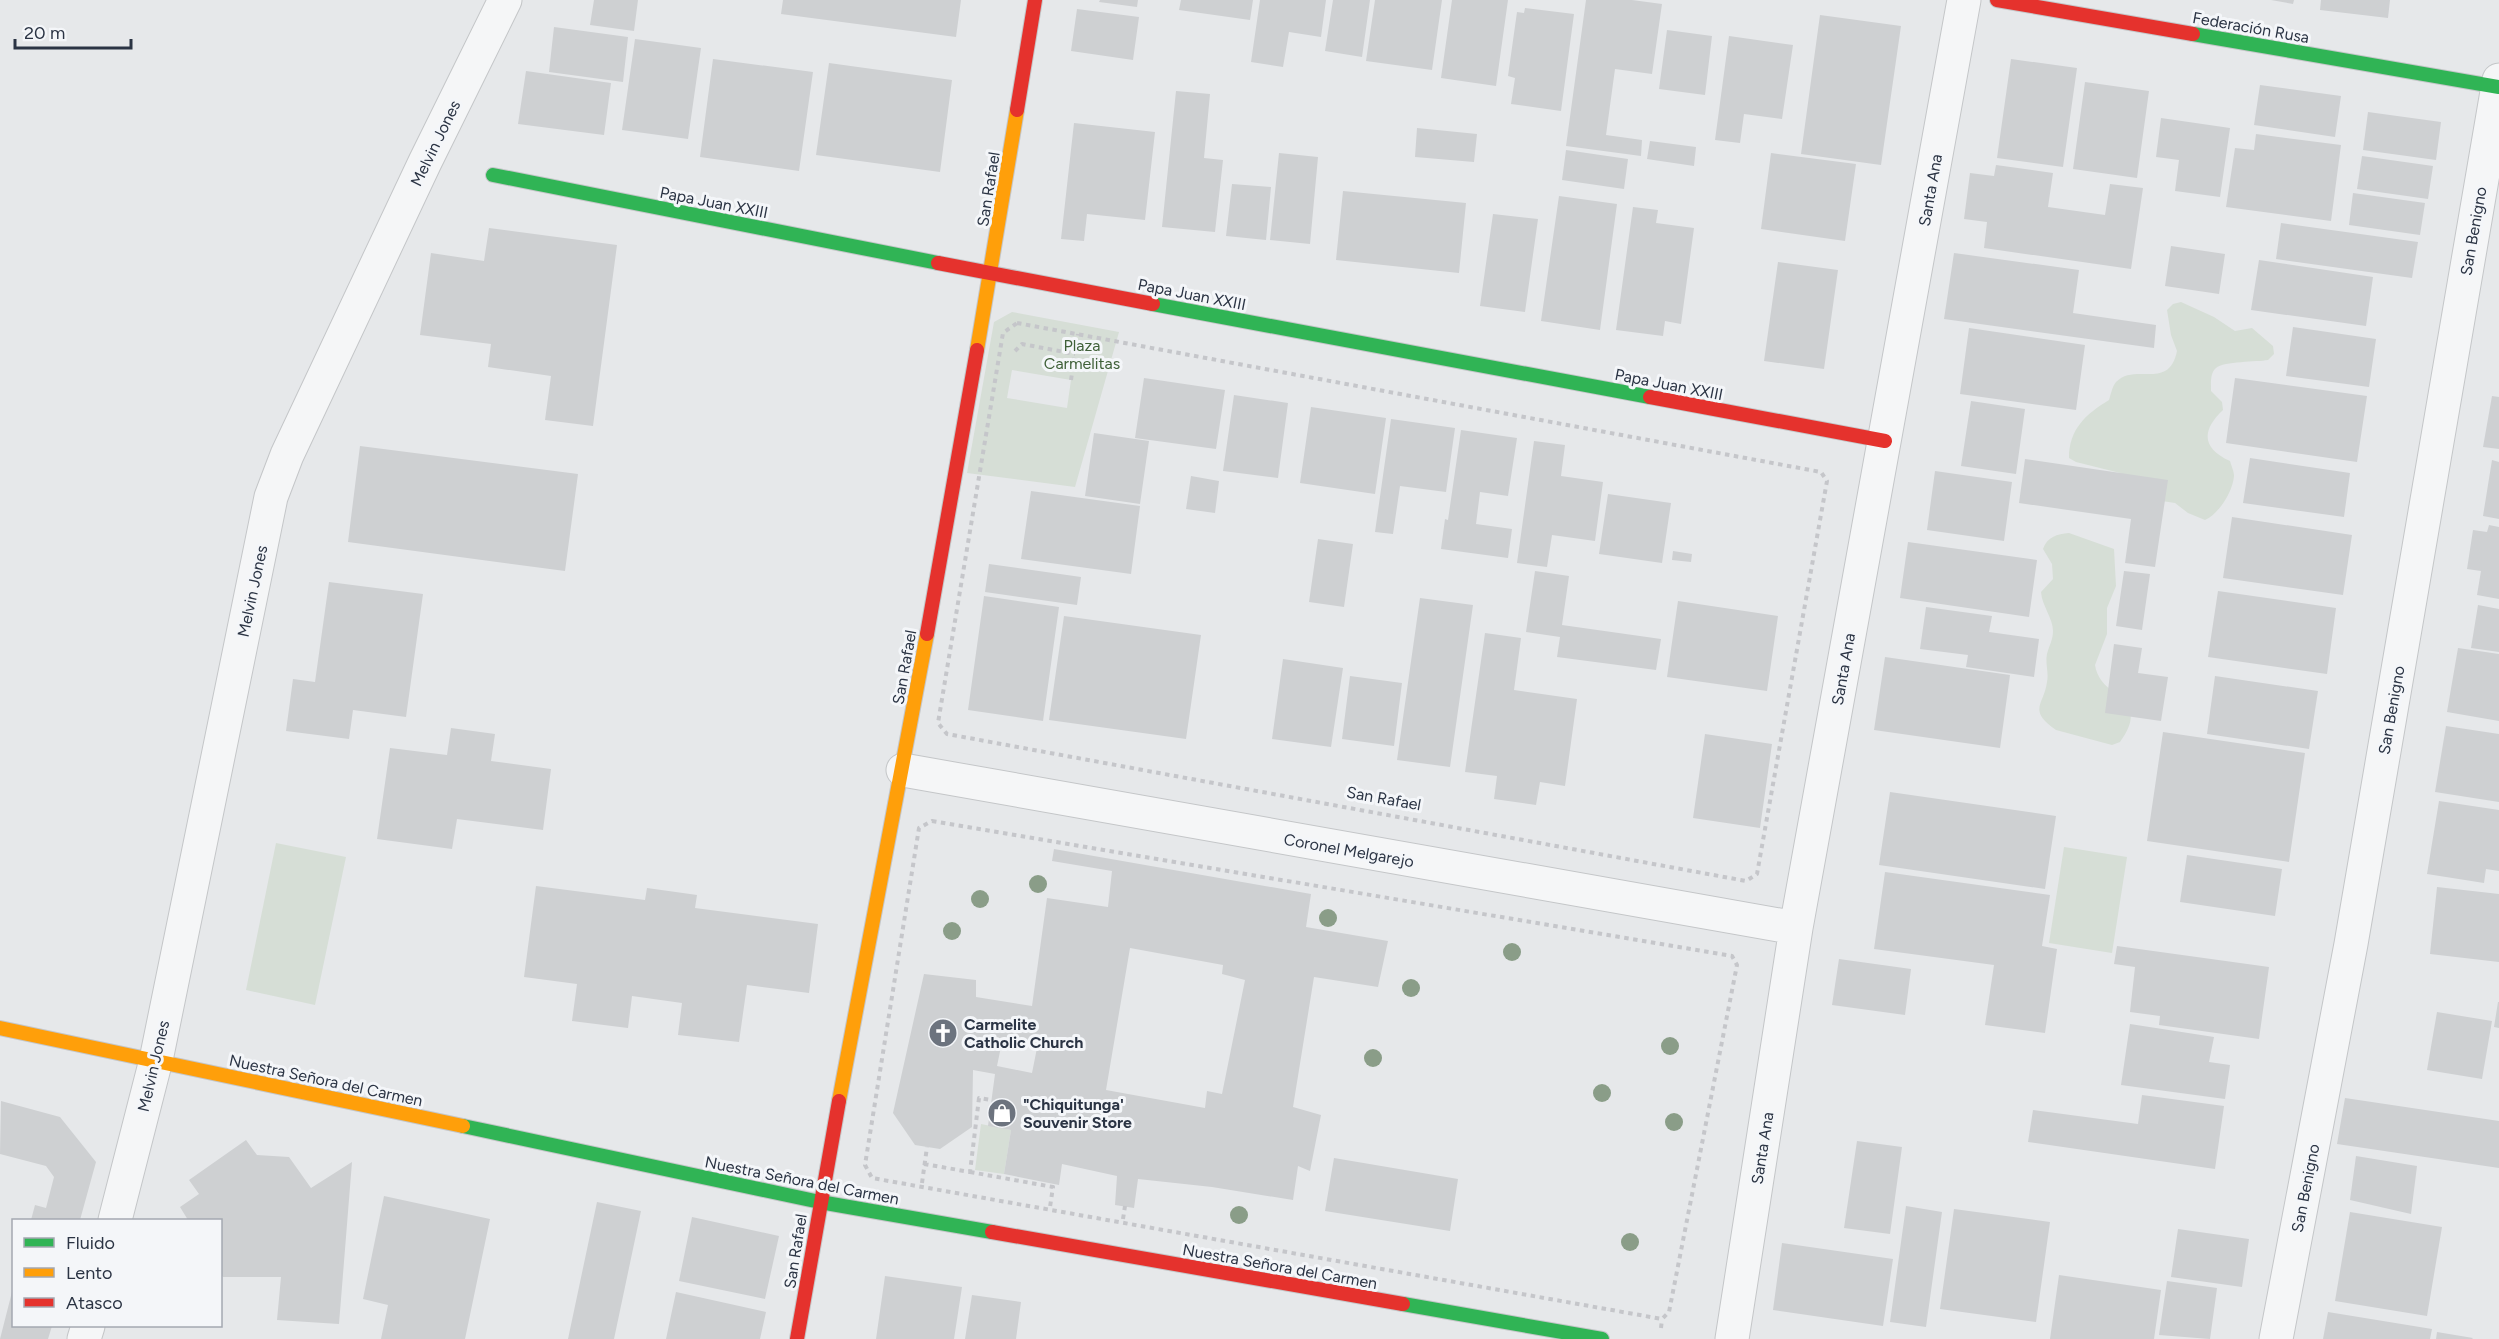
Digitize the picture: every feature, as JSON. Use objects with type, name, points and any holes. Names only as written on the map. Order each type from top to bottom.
[{"type":"street","name":"Melvin Jones","points":[[116,1219],[156,1060],[271,497],[287,455],[395,225],[505,0]]},
{"type":"street","name":"San Rafael","points":[[797,1339],[820,1202],[903,770],[992,273],[1035,0]]},
{"type":"street","name":"Santa Ana","points":[[1732,1339],[1796,928],[1964,0]]},
{"type":"street","name":"Federación Rusa","points":[[1998,0],[2499,84]]},
{"type":"street","name":"San Benigno","points":[[2276,1339],[2351,944],[2499,84]]},
{"type":"street","name":"Papa Juan XXIII","points":[[493,175],[992,273],[1885,441]]},
{"type":"street","name":"Coronel Melgarejo","points":[[903,770],[1796,928]]},
{"type":"street","name":"Nuestra Señora del Carmen","points":[[0,1028],[820,1202],[1602,1339]]},
{"type":"path","points":[[1003,333],[1017,323],[1078,334],[1071,380]]},
{"type":"path","name":"San Rafael","points":[[938,723],[947,734],[1746,881],[1757,874],[1827,481],[1821,472],[1078,334]]},
{"type":"path","points":[[1014,359],[1015,349],[1022,344],[1075,354]]},
{"type":"path","points":[[919,828],[932,821],[1732,956],[1737,965],[1669,1312]]},
{"type":"path","points":[[970,1172],[979,1098],[992,1100]]},
{"type":"path","points":[[921,1187],[927,1147]]},
{"type":"path","points":[[924,1164],[1053,1187],[1050,1210]]},
{"type":"path","points":[[1123,1223],[1125,1206]]},
{"type":"path","points":[[1660,1328],[1662,1319]]},
{"type":"green space","points":[[2181,302],[2214,317],[2235,331],[2252,328],[2273,346],[2274,354],[2268,360],[2220,366],[2213,373],[2211,391],[2222,402],[2223,410],[2211,425],[2208,438],[2214,451],[2230,461],[2234,476],[2224,501],[2215,513],[2205,520],[2188,513],[2175,503],[2149,499],[2120,473],[2076,462],[2069,458],[2072,439],[2080,423],[2109,400],[2116,382],[2132,374],[2159,373],[2167,370],[2173,363],[2177,351],[2171,335],[2167,310],[2173,304]]},
{"type":"green space","name":"Plaza Carmelitas","points":[[1012,312],[1119,332],[1075,487],[967,473],[994,322]],"holes":[[[1012,370],[1071,380],[1067,408],[1007,398]]]},
{"type":"green space","points":[[2069,533],[2114,549],[2116,586],[2107,608],[2107,634],[2095,665],[2099,676],[2122,699],[2131,715],[2129,727],[2120,742],[2112,745],[2056,730],[2047,723],[2040,712],[2047,682],[2047,657],[2053,631],[2041,592],[2053,579],[2052,564],[2043,549],[2053,537]]},
{"type":"green space","points":[[276,843],[346,857],[315,1005],[246,990]]},
{"type":"green space","points":[[2064,847],[2127,857],[2112,953],[2049,943]]},
{"type":"green space","points":[[981,1124],[1011,1130],[1004,1174],[975,1170]]},
{"type":"building","points":[[594,0],[638,0],[634,31],[590,25]]},
{"type":"building","points":[[783,0],[961,0],[956,37],[781,14]]},
{"type":"building","points":[[1100,0],[1138,0],[1137,7],[1099,2]]},
{"type":"building","points":[[1181,0],[1253,0],[1250,20],[1179,10]]},
{"type":"building","points":[[1260,0],[1326,0],[1321,37],[1289,32],[1283,67],[1251,62]]},
{"type":"building","points":[[1333,0],[1370,0],[1362,57],[1325,51]]},
{"type":"building","points":[[1375,0],[1442,0],[1432,70],[1366,61]]},
{"type":"building","points":[[1452,0],[1508,0],[1496,86],[1441,78]]},
{"type":"building","points":[[1586,0],[1632,0],[1662,4],[1652,74],[1615,69],[1606,135],[1642,140],[1641,156],[1566,146]]},
{"type":"building","points":[[2271,0],[2294,0],[2293,4]]},
{"type":"building","points":[[2321,0],[2390,0],[2388,18],[2320,10]]},
{"type":"building","points":[[1525,8],[1574,14],[1561,111],[1511,104],[1515,78],[1508,76],[1517,12],[1524,13]]},
{"type":"building","points":[[1077,9],[1139,17],[1133,60],[1071,51]]},
{"type":"building","points":[[1820,15],[1901,26],[1881,165],[1801,154]]},
{"type":"building","points":[[554,27],[628,37],[623,82],[549,72]]},
{"type":"building","points":[[1667,30],[1712,36],[1705,95],[1659,89]]},
{"type":"building","points":[[1729,36],[1793,45],[1782,119],[1744,114],[1740,143],[1715,140]]},
{"type":"building","points":[[635,39],[701,48],[688,139],[622,130]]},
{"type":"building","points":[[713,59],[813,72],[799,171],[700,157]]},
{"type":"building","points":[[2011,59],[2077,68],[2063,167],[1997,158]]},
{"type":"building","points":[[829,63],[952,80],[940,172],[816,155]]},
{"type":"building","points":[[526,71],[611,83],[604,135],[518,124]]},
{"type":"building","points":[[2085,82],[2149,91],[2137,178],[2073,169]]},
{"type":"building","points":[[2260,85],[2341,96],[2335,137],[2254,125]]},
{"type":"building","points":[[1176,91],[1210,94],[1204,158],[1223,160],[1215,232],[1162,227]]},
{"type":"building","points":[[2368,112],[2441,122],[2436,160],[2363,150]]},
{"type":"building","points":[[2161,118],[2230,128],[2220,197],[2175,191],[2179,160],[2156,157]]},
{"type":"building","points":[[1074,123],[1155,132],[1145,220],[1087,214],[1084,241],[1061,239]]},
{"type":"building","points":[[1417,128],[1477,134],[1474,162],[1415,157]]},
{"type":"building","points":[[2256,134],[2341,145],[2331,221],[2226,207],[2235,148],[2254,150]]},
{"type":"building","points":[[1650,141],[1696,147],[1694,166],[1647,159]]},
{"type":"building","points":[[1566,150],[1628,159],[1624,189],[1562,180]]},
{"type":"building","points":[[1279,153],[1318,157],[1310,244],[1270,240]]},
{"type":"building","points":[[1771,153],[1856,164],[1845,241],[1761,229]]},
{"type":"building","points":[[2362,156],[2433,166],[2428,199],[2357,189]]},
{"type":"building","points":[[1996,165],[2053,173],[2048,207],[2105,215],[2110,184],[2143,188],[2131,269],[1984,248],[1987,222],[1964,219],[1970,173],[1994,176]]},
{"type":"building","points":[[1232,184],[1271,187],[1266,240],[1226,236]]},
{"type":"building","points":[[1343,191],[1466,203],[1459,273],[1336,260]]},
{"type":"building","points":[[2353,193],[2425,203],[2420,235],[2349,225]]},
{"type":"building","points":[[1559,196],[1617,204],[1600,330],[1541,321]]},
{"type":"building","points":[[1633,207],[1658,210],[1656,223],[1694,228],[1681,324],[1665,321],[1663,336],[1616,330]]},
{"type":"building","points":[[1493,214],[1538,219],[1525,312],[1480,306]]},
{"type":"building","points":[[2281,223],[2418,242],[2412,278],[2276,259]]},
{"type":"building","points":[[489,228],[617,245],[593,426],[545,420],[551,376],[488,367],[491,344],[420,335],[431,253],[484,261]]},
{"type":"building","points":[[2171,246],[2225,254],[2219,294],[2165,286]]},
{"type":"building","points":[[1954,253],[2079,270],[2073,313],[2156,325],[2154,348],[1944,319]]},
{"type":"building","points":[[2259,260],[2373,277],[2366,326],[2251,310]]},
{"type":"building","points":[[1778,262],[1838,270],[1824,369],[1764,361]]},
{"type":"building","points":[[2293,327],[2376,339],[2369,387],[2286,376]]},
{"type":"building","points":[[1969,328],[2085,345],[2076,410],[1960,394]]},
{"type":"building","points":[[1144,378],[1225,390],[1216,449],[1135,438]]},
{"type":"building","points":[[2235,378],[2367,396],[2357,462],[2226,443]]},
{"type":"building","points":[[1234,395],[1288,403],[1278,478],[1223,471]]},
{"type":"building","points":[[2492,396],[2499,397],[2499,449],[2483,447]]},
{"type":"building","points":[[1971,401],[2025,409],[2016,474],[1961,466]]},
{"type":"building","points":[[1311,407],[1386,418],[1375,494],[1300,483]]},
{"type":"building","points":[[1391,419],[1455,428],[1446,492],[1400,486],[1393,534],[1375,532]]},
{"type":"building","points":[[1461,430],[1517,438],[1508,496],[1480,492],[1476,524],[1512,529],[1508,558],[1441,549],[1445,519],[1448,520]]},
{"type":"building","points":[[1094,433],[1149,441],[1140,504],[1085,496]]},
{"type":"building","points":[[1534,441],[1565,445],[1561,476],[1603,482],[1595,541],[1552,535],[1547,567],[1517,563]]},
{"type":"building","points":[[360,446],[578,474],[565,571],[348,542]]},
{"type":"building","points":[[2250,458],[2350,473],[2344,517],[2243,503]]},
{"type":"building","points":[[2025,459],[2168,480],[2155,567],[2125,563],[2131,519],[2019,503]]},
{"type":"building","points":[[2492,460],[2499,462],[2499,519],[2483,516]]},
{"type":"building","points":[[1935,471],[2012,482],[2004,541],[1927,530]]},
{"type":"building","points":[[1191,476],[1219,481],[1215,513],[1186,509]]},
{"type":"building","points":[[1031,491],[1140,506],[1131,574],[1021,559]]},
{"type":"building","points":[[1608,494],[1671,503],[1662,563],[1599,554]]},
{"type":"building","points":[[2232,517],[2352,535],[2343,595],[2223,578]]},
{"type":"building","points":[[2489,525],[2499,527],[2499,599],[2477,595],[2481,571],[2467,569],[2473,530],[2487,532]]},
{"type":"building","points":[[1318,539],[1353,544],[1344,607],[1309,602]]},
{"type":"building","points":[[1908,542],[2037,560],[2029,617],[1900,598]]},
{"type":"building","points":[[1673,551],[1692,554],[1691,562],[1672,560]]},
{"type":"building","points":[[989,564],[1081,577],[1077,605],[985,592]]},
{"type":"building","points":[[1535,571],[1569,576],[1562,625],[1661,639],[1656,670],[1557,657],[1560,637],[1526,632]]},
{"type":"building","points":[[2124,571],[2150,574],[2142,630],[2116,626]]},
{"type":"building","points":[[329,582],[423,594],[406,717],[353,710],[349,739],[286,731],[293,679],[315,682]]},
{"type":"building","points":[[2218,591],[2336,608],[2327,674],[2208,657]]},
{"type":"building","points":[[984,596],[1059,607],[1043,721],[968,710]]},
{"type":"building","points":[[1420,598],[1473,605],[1450,767],[1397,760]]},
{"type":"building","points":[[1678,601],[1778,616],[1767,691],[1667,677]]},
{"type":"building","points":[[2478,605],[2499,609],[2499,652],[2471,648]]},
{"type":"building","points":[[1926,607],[1992,616],[1989,632],[2039,639],[2034,677],[1966,667],[1968,655],[1920,649]]},
{"type":"building","points":[[1064,616],[1201,635],[1186,739],[1049,720]]},
{"type":"building","points":[[1485,633],[1521,638],[1514,690],[1577,699],[1565,786],[1540,782],[1536,805],[1494,799],[1497,776],[1465,772]]},
{"type":"building","points":[[2114,644],[2142,648],[2138,673],[2168,677],[2161,721],[2105,713]]},
{"type":"building","points":[[2458,648],[2499,654],[2499,721],[2447,712]]},
{"type":"building","points":[[1885,657],[2010,675],[2000,748],[1874,730]]},
{"type":"building","points":[[1283,659],[1343,668],[1331,747],[1272,739]]},
{"type":"building","points":[[1350,676],[1402,683],[1394,746],[1342,739]]},
{"type":"building","points":[[2215,676],[2318,691],[2309,749],[2207,734]]},
{"type":"building","points":[[2446,726],[2499,734],[2499,802],[2435,792]]},
{"type":"building","points":[[451,728],[495,734],[491,761],[551,769],[543,830],[457,819],[452,849],[377,839],[390,748],[447,755]]},
{"type":"building","points":[[2163,732],[2305,753],[2289,862],[2147,841]]},
{"type":"building","points":[[1705,734],[1772,744],[1760,828],[1693,818]]},
{"type":"building","points":[[1890,792],[2056,816],[2045,889],[1879,865]]},
{"type":"building","points":[[2439,801],[2499,810],[2499,871],[2486,869],[2484,883],[2427,874]]},
{"type":"building","points":[[1054,849],[1311,894],[1306,927],[1388,941],[1378,987],[1314,977],[1293,1107],[1321,1115],[1310,1171],[1298,1166],[1293,1200],[1212,1187],[1138,1179],[1134,1208],[1115,1205],[1117,1176],[1062,1164],[1059,1185],[1004,1174],[1011,1130],[988,1126],[995,1074],[973,1070],[972,1127],[940,1149],[915,1145],[893,1113],[924,974],[976,980],[976,997],[1032,1006],[1047,898],[1108,907],[1112,871],[1052,861]],"holes":[[[1130,948],[1223,965],[1222,974],[1245,980],[1222,1094],[1207,1091],[1205,1108],[1106,1090]],[[1003,1037],[1038,1043],[1032,1073],[997,1066]]]},
{"type":"building","points":[[2187,855],[2282,869],[2275,916],[2180,902]]},
{"type":"building","points":[[1885,872],[2050,895],[2042,946],[2057,949],[2045,1033],[1985,1025],[1994,965],[1874,949]]},
{"type":"building","points":[[536,886],[645,900],[647,888],[697,895],[695,908],[818,924],[809,993],[747,985],[739,1042],[678,1035],[682,1003],[632,996],[628,1028],[572,1021],[577,984],[524,977]]},
{"type":"building","points":[[2437,887],[2499,894],[2499,962],[2430,954]]},
{"type":"building","points":[[2117,946],[2269,967],[2259,1039],[2159,1025],[2160,1016],[2130,1012],[2135,967],[2114,964]]},
{"type":"building","points":[[1839,959],[1911,969],[1905,1015],[1832,1005]]},
{"type":"building","points":[[2499,1002],[2499,1028],[2494,1027]]},
{"type":"building","points":[[2437,1012],[2492,1021],[2482,1079],[2427,1070]]},
{"type":"building","points":[[2130,1024],[2214,1037],[2209,1062],[2230,1065],[2225,1099],[2121,1085]]},
{"type":"building","points":[[2142,1095],[2224,1106],[2215,1169],[2028,1142],[2033,1110],[2138,1124]]},
{"type":"building","points":[[2345,1098],[2499,1121],[2499,1168],[2337,1144]]},
{"type":"building","points":[[1,1101],[60,1117],[96,1162],[80,1219],[31,1219],[35,1205],[46,1208],[54,1177],[46,1166],[0,1154]]},
{"type":"building","points":[[246,1140],[257,1155],[289,1157],[311,1188],[352,1162],[339,1324],[277,1320],[281,1277],[223,1277],[222,1219],[187,1219],[180,1207],[199,1194],[189,1180]]},
{"type":"building","points":[[1857,1141],[1902,1147],[1890,1234],[1844,1228]]},
{"type":"building","points":[[2356,1156],[2417,1166],[2411,1214],[2350,1200]]},
{"type":"building","points":[[1334,1158],[1458,1179],[1450,1231],[1325,1211]]},
{"type":"building","points":[[384,1196],[490,1219],[465,1339],[381,1339],[388,1305],[363,1299]]},
{"type":"building","points":[[597,1202],[641,1211],[614,1339],[568,1339]]},
{"type":"building","points":[[1906,1206],[1942,1212],[1926,1327],[1890,1322]]},
{"type":"building","points":[[1954,1209],[2050,1222],[2036,1322],[1940,1309]]},
{"type":"building","points":[[2350,1212],[2442,1227],[2427,1316],[2335,1301]]},
{"type":"building","points":[[692,1217],[779,1236],[765,1299],[679,1281]]},
{"type":"building","points":[[2178,1229],[2249,1239],[2242,1287],[2171,1277]]},
{"type":"building","points":[[1782,1243],[1893,1259],[1883,1326],[1773,1310]]},
{"type":"building","points":[[2059,1275],[2161,1290],[2154,1339],[2050,1339]]},
{"type":"building","points":[[885,1276],[962,1287],[954,1339],[876,1339]]},
{"type":"building","points":[[2167,1281],[2217,1288],[2210,1339],[2159,1335]]},
{"type":"building","points":[[12,1292],[12,1327],[52,1327],[48,1339],[0,1339]]},
{"type":"building","points":[[676,1292],[766,1312],[760,1339],[666,1339]]},
{"type":"building","points":[[972,1295],[1021,1302],[1016,1339],[965,1339]]},
{"type":"building","points":[[2328,1312],[2432,1329],[2430,1339],[2323,1339]]},
{"type":"building","points":[[2437,1332],[2473,1338],[2436,1339]]},
{"type":"traffic: fast","points":[[2193,34],[2499,87]]},
{"type":"traffic: fast","points":[[493,175],[938,263]]},
{"type":"traffic: fast","points":[[1153,304],[1650,397]]},
{"type":"traffic: fast","points":[[463,1126],[820,1202],[992,1232]]},
{"type":"traffic: fast","points":[[1403,1304],[1602,1339]]},
{"type":"traffic: slow","points":[[977,350],[1017,110]]},
{"type":"traffic: slow","points":[[839,1101],[927,634]]},
{"type":"traffic: slow","points":[[0,1028],[463,1126]]},
{"type":"traffic: jam","points":[[1017,110],[1035,0]]},
{"type":"traffic: jam","points":[[1997,0],[2193,34]]},
{"type":"traffic: jam","points":[[938,263],[1153,304]]},
{"type":"traffic: jam","points":[[927,634],[977,350]]},
{"type":"traffic: jam","points":[[1650,397],[1885,441]]},
{"type":"traffic: jam","points":[[797,1339],[839,1101]]},
{"type":"traffic: jam","points":[[992,1232],[1403,1304]]},
{"type":"place","name":"Carmelite Catholic Church","points":[[943,1033]]},
{"type":"place","name":"\"Chiquitunga' Souvenir Store","points":[[1002,1113]]}]
